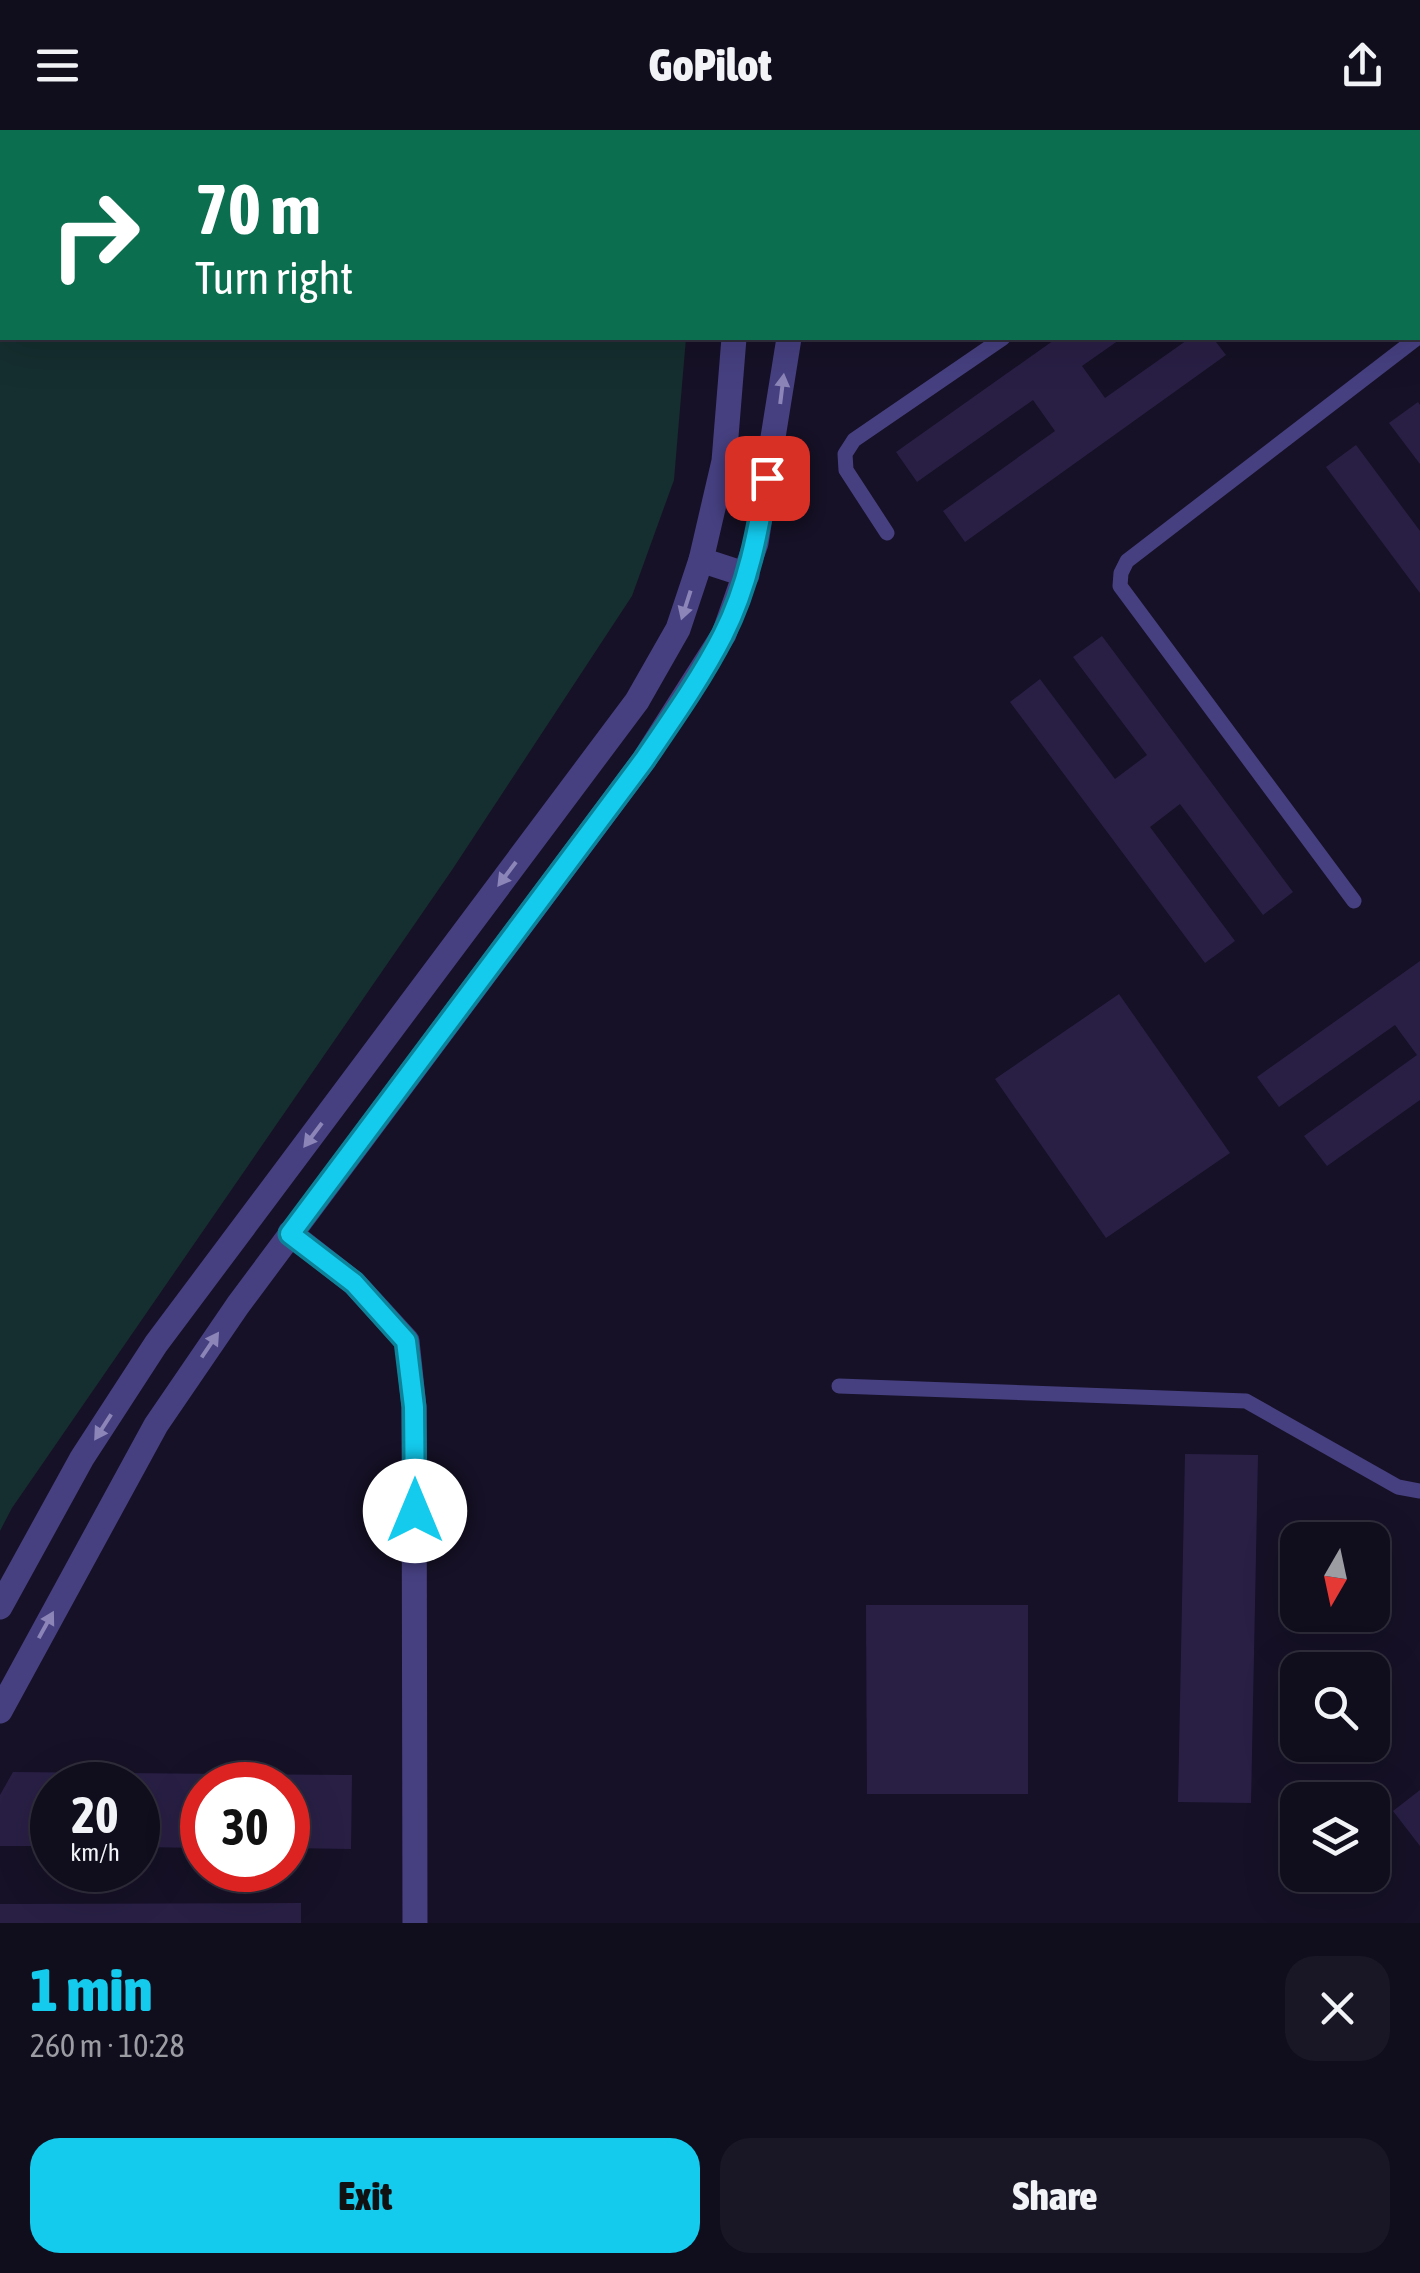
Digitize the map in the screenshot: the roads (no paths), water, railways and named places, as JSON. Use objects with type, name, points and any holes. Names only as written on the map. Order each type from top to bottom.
[{"type":"street","points":[[0,1607],[82,1458],[156,1344],[637,701],[678,629],[701,560],[724,462],[734,340]]},
{"type":"street","points":[[0,1710],[156,1425],[290,1234],[644,760],[724,634],[756,542],[788,340]]},
{"type":"street","points":[[701,560],[746,574]]},
{"type":"street","points":[[290,1234],[354,1283],[406,1341],[414,1407],[415,1923]]},
{"type":"lane","points":[[887,533],[846,470],[845,454],[854,440],[1000,340]]},
{"type":"lane","points":[[1354,901],[1120,586],[1121,573],[1127,562],[1413,340]]},
{"type":"lane","points":[[839,1386],[1246,1401],[1398,1486],[1420,1491]]}]
